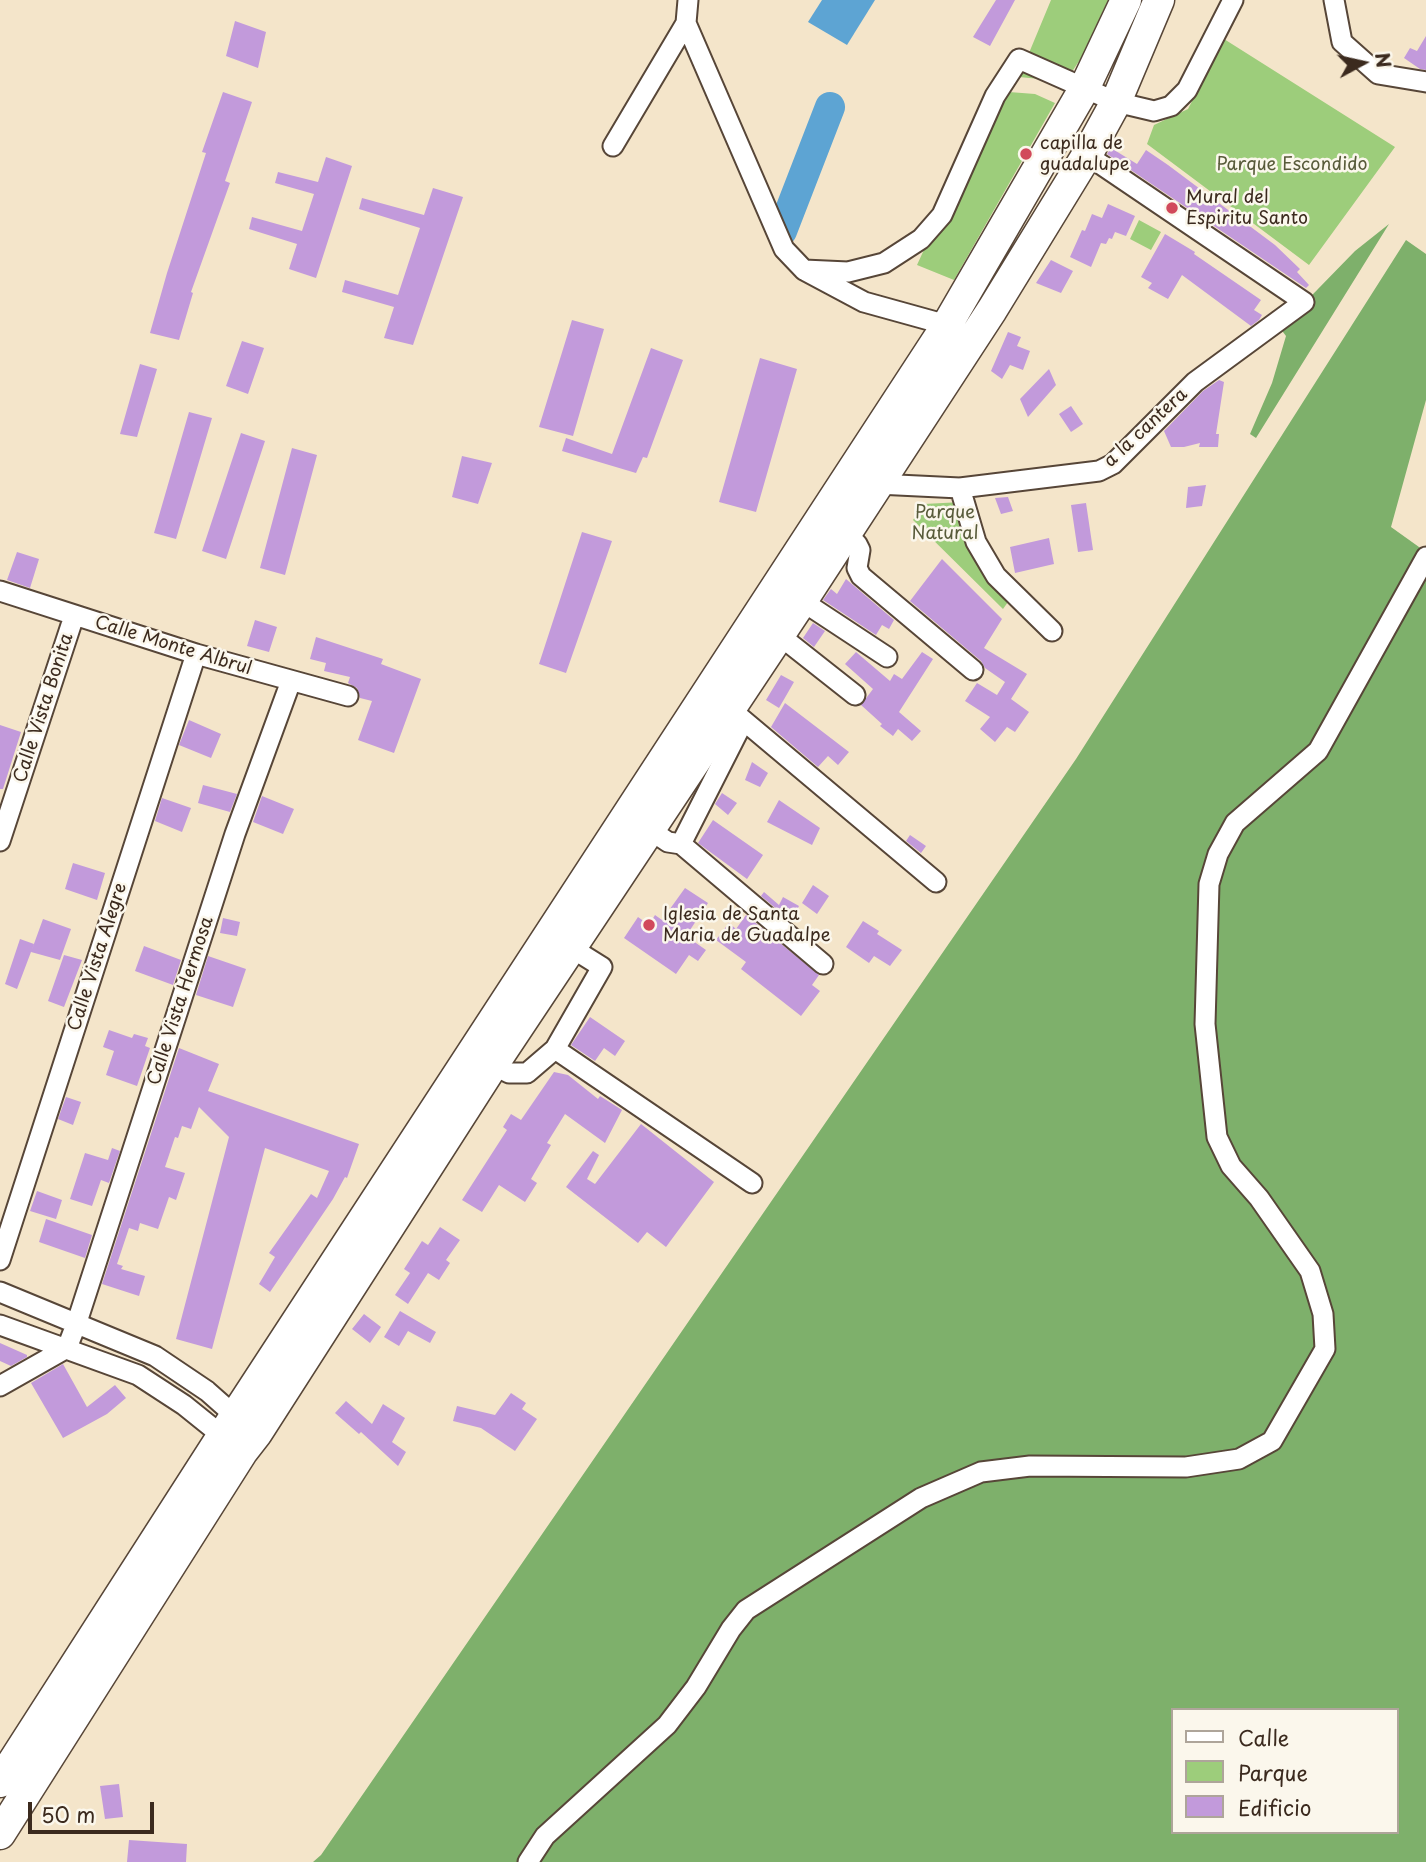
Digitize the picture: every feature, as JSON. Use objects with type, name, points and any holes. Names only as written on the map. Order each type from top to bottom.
[{"type":"main road","points":[[0,1835],[239,1434],[834,525],[1084,89],[1126,0]]},
{"type":"main road","points":[[0,1782],[493,1065],[560,941],[650,830],[737,716],[779,635],[802,601],[834,525],[877,484],[992,310],[1087,155],[1116,102],[1159,0]]},
{"type":"street","points":[[613,146],[686,23],[688,0]]},
{"type":"street","points":[[804,270],[848,271],[884,263],[921,239],[943,215],[995,96],[1019,59],[1116,102],[1154,111],[1171,106],[1187,90],[1233,0]]},
{"type":"street","points":[[1334,0],[1342,42],[1378,74],[1426,82]]},
{"type":"street","points":[[686,23],[784,249],[804,270],[864,302],[947,326]]},
{"type":"street","name":"a la cantera","points":[[877,484],[960,488],[1098,471],[1113,464],[1195,382],[1304,302],[1087,155]]},
{"type":"street","points":[[960,488],[976,542],[996,576],[1052,631]]},
{"type":"street","points":[[834,525],[857,544],[860,550],[857,568],[861,576],[973,670]]},
{"type":"street","points":[[528,1862],[545,1836],[667,1725],[696,1687],[730,1629],[746,1610],[920,1499],[981,1472],[1030,1466],[1186,1467],[1239,1459],[1272,1441],[1325,1349],[1323,1314],[1310,1271],[1259,1198],[1231,1166],[1217,1137],[1205,1024],[1209,884],[1218,854],[1235,822],[1318,751],[1426,557]]},
{"type":"street","name":"Calle Monte Albrul","points":[[0,591],[196,654],[348,696]]},
{"type":"street","points":[[802,601],[887,657]]},
{"type":"street","name":"Calle Vista Bonita","points":[[0,841],[74,616]]},
{"type":"street","points":[[779,635],[855,695]]},
{"type":"street","name":"Calle Vista Alegre","points":[[0,1260],[196,654]]},
{"type":"street","name":"Calle Vista Hermosa","points":[[67,1348],[235,834],[291,681]]},
{"type":"street","points":[[681,844],[737,716],[936,882]]},
{"type":"street","points":[[650,830],[667,842],[681,844],[823,964]]},
{"type":"street","points":[[493,1065],[509,1073],[527,1073],[555,1049],[602,967],[560,941]]},
{"type":"street","points":[[555,1049],[752,1183]]},
{"type":"street","points":[[0,1292],[155,1356],[206,1391],[239,1434]]},
{"type":"street","points":[[0,1325],[138,1375],[184,1405],[239,1434]]},
{"type":"street","points":[[0,1386],[67,1348]]},
{"type":"green space","points":[[1051,0],[1108,0],[1081,58],[1062,87],[1040,79],[1019,77]]},
{"type":"green space","name":"Parque Escondido","points":[[1224,39],[1395,147],[1309,265],[1147,144],[1154,125],[1188,109]]},
{"type":"green space","points":[[1009,92],[1035,94],[1055,103],[954,280],[917,265],[989,107]]},
{"type":"green space","points":[[1139,220],[1161,232],[1151,250],[1130,239]]},
{"type":"green space","points":[[1389,224],[1256,438],[1250,434],[1272,383],[1286,336],[1280,328],[1355,251]]},
{"type":"green space","points":[[1406,240],[1426,254],[1426,400],[1391,527],[1426,552],[1426,1862],[313,1862],[321,1855],[1076,759]]},
{"type":"green space","name":"Parque Natural","points":[[962,502],[1013,595],[1003,609],[913,520],[924,504]]},
{"type":"water","points":[[822,0],[875,0],[847,45],[808,22]]},
{"type":"building","points":[[996,0],[1015,0],[990,46],[973,37]]},
{"type":"building","points":[[235,21],[266,32],[258,68],[226,56]]},
{"type":"building","points":[[1426,36],[1426,70],[1404,58],[1410,48],[1417,51]]},
{"type":"building","points":[[223,92],[252,102],[225,181],[230,183],[191,292],[193,293],[179,340],[150,333],[206,153],[202,152]]},
{"type":"building","points":[[1111,148],[1137,164],[1146,150],[1168,165],[1275,245],[1300,269],[1297,272],[1309,285],[1306,288],[1107,154]]},
{"type":"building","points":[[326,157],[352,166],[316,278],[289,269],[297,244],[249,229],[252,217],[302,231],[314,194],[275,183],[278,172],[318,182]]},
{"type":"building","points":[[433,188],[463,197],[413,345],[384,338],[394,307],[342,292],[345,280],[398,295],[420,228],[359,209],[362,198],[424,215]]},
{"type":"building","points":[[1108,204],[1135,216],[1126,236],[1115,232],[1106,244],[1101,243],[1091,267],[1070,257],[1092,214],[1102,218]]},
{"type":"building","points":[[1165,234],[1195,252],[1194,254],[1261,300],[1254,310],[1262,315],[1259,320],[1251,326],[1182,275],[1168,299],[1148,288],[1152,283],[1141,277]]},
{"type":"building","points":[[1051,260],[1073,271],[1061,293],[1036,283]]},
{"type":"building","points":[[572,320],[604,329],[573,436],[539,427]]},
{"type":"building","points":[[1008,332],[1021,337],[1017,346],[1030,351],[1023,370],[1010,365],[1002,379],[991,371]]},
{"type":"building","points":[[242,341],[264,348],[248,394],[226,386]]},
{"type":"building","points":[[651,348],[683,360],[647,458],[643,457],[636,473],[562,451],[566,438],[612,454]]},
{"type":"building","points":[[760,358],[797,369],[756,512],[719,502]]},
{"type":"building","points":[[140,364],[157,369],[137,437],[120,434]]},
{"type":"building","points":[[1049,369],[1056,385],[1028,417],[1020,399]]},
{"type":"building","points":[[1219,380],[1224,382],[1216,434],[1219,434],[1218,447],[1199,447],[1200,443],[1171,447],[1164,431],[1203,391]]},
{"type":"building","points":[[1071,406],[1083,424],[1071,432],[1059,414]]},
{"type":"building","points":[[189,412],[212,418],[176,539],[154,533]]},
{"type":"building","points":[[241,433],[265,441],[226,559],[202,551]]},
{"type":"building","points":[[292,448],[317,455],[285,575],[260,568]]},
{"type":"building","points":[[462,456],[492,463],[478,504],[452,497]]},
{"type":"building","points":[[1206,485],[1202,506],[1186,508],[1188,487]]},
{"type":"building","points":[[1008,497],[1013,511],[1001,514],[995,498]]},
{"type":"building","points":[[1086,503],[1093,550],[1078,552],[1071,505]]},
{"type":"building","points":[[582,532],[612,541],[566,673],[539,664]]},
{"type":"building","points":[[1049,538],[1054,564],[1015,573],[1010,547]]},
{"type":"building","points":[[17,552],[39,559],[30,588],[7,580]]},
{"type":"building","points":[[942,559],[1002,619],[984,648],[1027,674],[1011,699],[1029,712],[1015,732],[1007,727],[995,742],[980,729],[990,717],[965,701],[977,683],[997,695],[1005,682],[985,668],[981,661],[910,601]]},
{"type":"building","points":[[846,579],[894,620],[889,629],[882,625],[876,635],[823,600],[831,589],[837,594]]},
{"type":"building","points":[[255,620],[277,627],[269,652],[247,646]]},
{"type":"building","points":[[813,623],[825,631],[814,647],[803,638]]},
{"type":"building","points":[[316,637],[383,659],[381,664],[421,679],[394,753],[358,740],[372,701],[360,698],[357,688],[348,683],[350,677],[324,671],[326,663],[310,659]]},
{"type":"building","points":[[856,652],[890,681],[894,674],[902,679],[922,652],[933,659],[899,712],[921,731],[912,741],[898,729],[893,736],[861,705],[873,689],[845,664]]},
{"type":"building","points":[[781,675],[794,682],[779,708],[766,700]]},
{"type":"building","points":[[785,703],[849,752],[838,765],[828,756],[818,767],[771,727]]},
{"type":"building","points":[[189,720],[221,734],[211,758],[179,745]]},
{"type":"building","points":[[0,725],[21,732],[3,789],[0,789]]},
{"type":"building","points":[[752,762],[768,773],[760,787],[745,780]]},
{"type":"building","points":[[203,785],[237,794],[230,812],[198,803]]},
{"type":"building","points":[[722,793],[737,803],[728,815],[715,804]]},
{"type":"building","points":[[262,796],[294,809],[283,834],[253,822]]},
{"type":"building","points":[[162,798],[191,808],[182,832],[155,821]]},
{"type":"building","points":[[779,800],[820,828],[812,845],[767,822]]},
{"type":"building","points":[[713,820],[763,855],[747,879],[698,843]]},
{"type":"building","points":[[910,835],[926,846],[921,853],[906,841]]},
{"type":"building","points":[[73,863],[105,873],[97,900],[65,889]]},
{"type":"building","points":[[813,885],[829,896],[817,914],[802,903]]},
{"type":"building","points":[[685,888],[708,903],[686,936],[706,950],[698,961],[689,955],[676,974],[624,938],[638,917],[649,925],[655,915],[662,920]]},
{"type":"building","points":[[764,892],[779,905],[783,897],[799,906],[791,921],[761,896]]},
{"type":"building","points":[[746,915],[819,975],[812,985],[820,991],[801,1016],[741,969],[746,962],[716,940],[729,923],[736,929]]},
{"type":"building","points":[[223,918],[240,922],[237,936],[220,933]]},
{"type":"building","points":[[43,919],[71,929],[60,960],[31,952]]},
{"type":"building","points":[[863,921],[902,950],[890,966],[874,956],[869,963],[846,947]]},
{"type":"building","points":[[20,939],[34,944],[17,989],[5,984]]},
{"type":"building","points":[[144,946],[181,960],[173,985],[135,971]]},
{"type":"building","points":[[64,955],[82,960],[64,1007],[48,1001]]},
{"type":"building","points":[[208,956],[246,969],[233,1007],[196,995]]},
{"type":"building","points":[[590,1017],[625,1041],[615,1056],[604,1048],[595,1061],[571,1045]]},
{"type":"building","points":[[109,1030],[132,1038],[134,1034],[148,1038],[145,1046],[150,1048],[137,1086],[106,1075],[114,1051],[103,1047]]},
{"type":"building","points":[[179,1048],[219,1064],[208,1091],[359,1144],[347,1178],[345,1177],[270,1292],[259,1284],[275,1257],[269,1253],[311,1194],[317,1198],[329,1171],[265,1148],[212,1349],[176,1339],[229,1137],[199,1107],[191,1129],[182,1126],[178,1138],[175,1137],[165,1167],[185,1173],[176,1200],[169,1197],[158,1229],[140,1223],[138,1231],[129,1228],[117,1264],[123,1266],[121,1269],[145,1276],[139,1296],[102,1284]]},
{"type":"building","points":[[554,1072],[568,1075],[598,1099],[600,1096],[622,1110],[605,1143],[565,1114],[547,1143],[551,1145],[531,1179],[537,1183],[525,1202],[499,1185],[482,1212],[462,1200],[507,1130],[503,1127],[511,1114],[521,1120]]},
{"type":"building","points":[[66,1097],[81,1102],[73,1125],[58,1119]]},
{"type":"building","points":[[641,1124],[714,1182],[666,1247],[647,1232],[638,1243],[566,1187],[593,1151],[599,1155],[587,1179],[595,1184]]},
{"type":"building","points":[[112,1148],[120,1151],[109,1183],[101,1180],[92,1206],[70,1199],[85,1153],[108,1160]]},
{"type":"building","points":[[37,1191],[62,1200],[56,1219],[30,1211]]},
{"type":"building","points":[[46,1219],[92,1235],[85,1258],[39,1242]]},
{"type":"building","points":[[440,1227],[460,1240],[446,1260],[450,1263],[439,1280],[428,1273],[408,1304],[395,1295],[410,1273],[404,1269],[422,1241],[428,1245]]},
{"type":"building","points":[[400,1311],[436,1332],[430,1343],[408,1331],[399,1346],[384,1337]]},
{"type":"building","points":[[364,1314],[381,1327],[370,1343],[352,1329]]},
{"type":"building","points":[[0,1343],[27,1357],[11,1366],[0,1361]]},
{"type":"building","points":[[63,1364],[87,1407],[115,1385],[126,1398],[107,1414],[63,1438],[31,1383]]},
{"type":"building","points":[[511,1393],[526,1403],[522,1409],[537,1419],[515,1451],[481,1428],[453,1421],[457,1406],[495,1415]]},
{"type":"building","points":[[346,1401],[372,1424],[383,1404],[405,1418],[392,1442],[406,1452],[398,1466],[361,1432],[359,1434],[335,1413]]},
{"type":"building","points":[[119,1784],[123,1817],[105,1819],[100,1786]]},
{"type":"building","points":[[129,1840],[187,1844],[186,1862],[127,1862]]},
{"type":"waterway","points":[[782,231],[830,107]]},
{"type":"place","name":"capilla de guadalupe","points":[[1026,154]]},
{"type":"place","name":"Mural del Espiritu Santo","points":[[1172,208]]},
{"type":"place","name":"Iglesia de Santa Maria de Guadalpe","points":[[649,925]]}]
